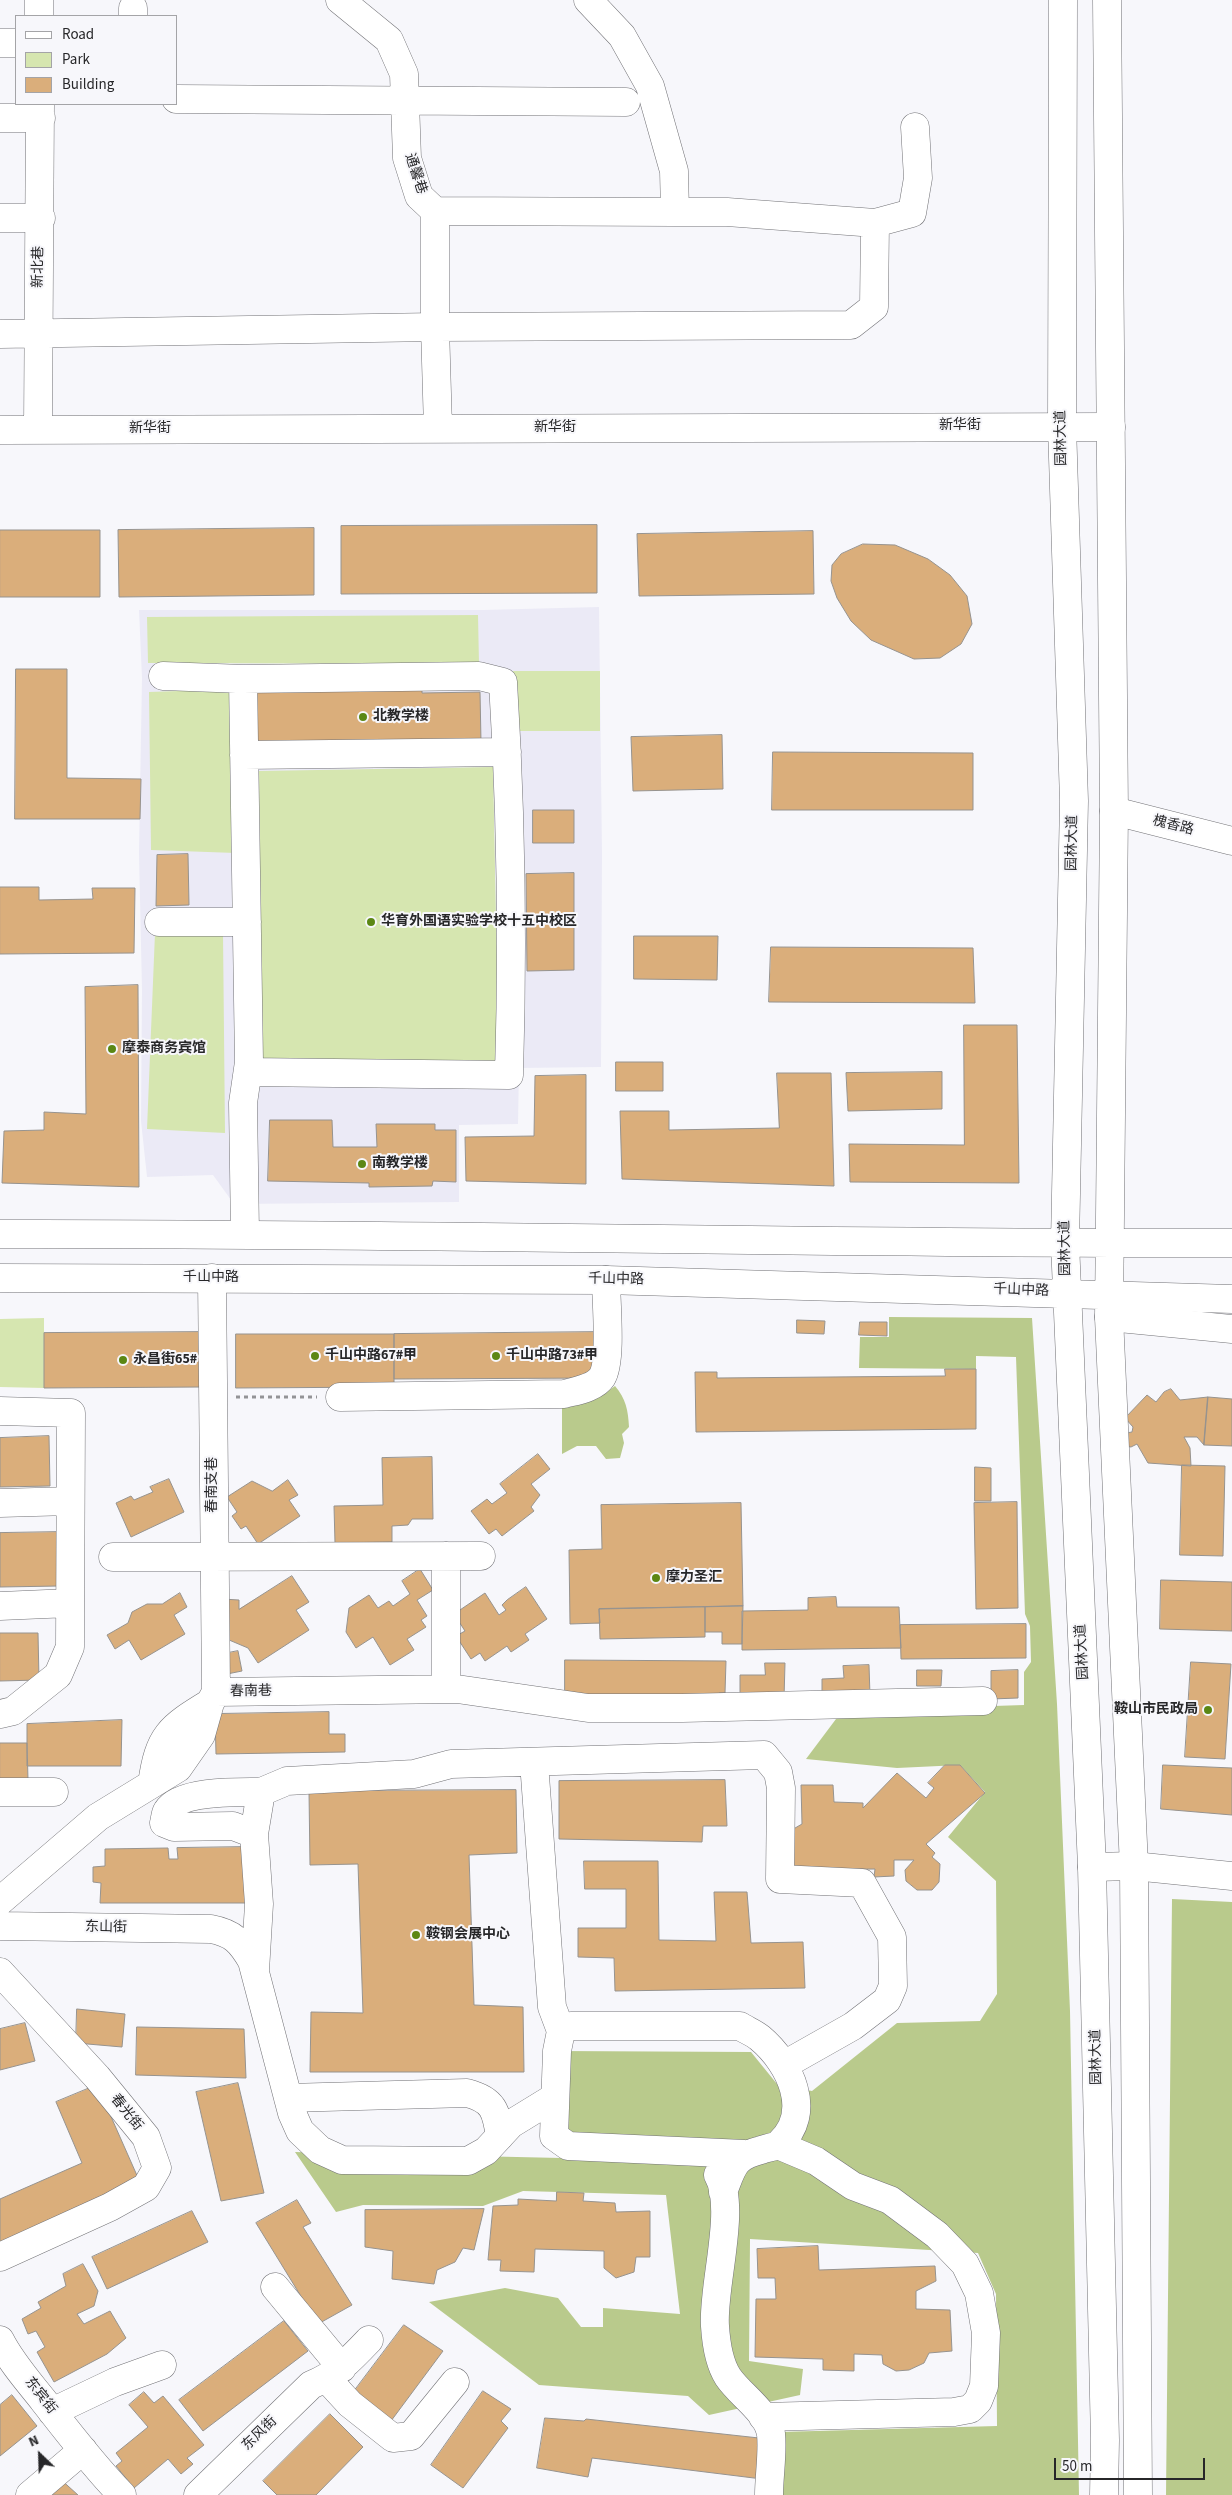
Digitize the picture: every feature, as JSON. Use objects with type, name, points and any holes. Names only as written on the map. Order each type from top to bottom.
[{"type":"main road","points":[[39,0],[39,15]]},
{"type":"main road","name":"通馨巷","points":[[340,0],[389,40],[404,74],[407,158],[419,196],[435,211],[435,327],[438,428]]},
{"type":"main road","points":[[588,0],[622,36],[650,86],[674,171],[675,212]]},
{"type":"main road","name":"园林大道","points":[[1063,0],[1062,426],[1074,801],[1065,1243],[1092,1867],[1105,2420],[1104,2495]]},
{"type":"main road","points":[[1107,0],[1114,812],[1109,1307],[1134,1866],[1138,2495]]},
{"type":"main road","points":[[0,43],[15,43]]},
{"type":"main road","points":[[178,99],[626,102]]},
{"type":"main road","points":[[0,118],[40,111]]},
{"type":"main road","name":"新北巷","points":[[38,430],[40,111]]},
{"type":"main road","points":[[435,211],[727,212],[876,223],[912,213],[918,178],[915,127]]},
{"type":"main road","points":[[0,218],[40,218]]},
{"type":"main road","points":[[0,334],[435,327],[851,325],[874,307],[876,223]]},
{"type":"main road","name":"新华街","points":[[0,430],[1111,427]]},
{"type":"main road","points":[[163,676],[243,679],[480,676],[503,682],[507,752],[511,1005],[509,1075],[248,1072]]},
{"type":"main road","points":[[243,679],[248,1072],[243,1103],[245,1234]]},
{"type":"main road","points":[[244,755],[507,752]]},
{"type":"main road","name":"槐香路","points":[[1114,812],[1232,841]]},
{"type":"main road","points":[[159,922],[247,922]]},
{"type":"main road","points":[[0,1234],[245,1234],[1065,1243],[1232,1243]]},
{"type":"main road","name":"千山中路","points":[[0,1278],[606,1280],[1066,1292],[1109,1307],[1232,1299]]},
{"type":"main road","name":"春南支巷","points":[[212,1278],[213,1698]]},
{"type":"main road","points":[[340,1398],[564,1394],[585,1388],[602,1378],[607,1363],[606,1280]]},
{"type":"main road","points":[[1109,1307],[1232,1329]]},
{"type":"main road","points":[[0,1411],[71,1413],[70,1648],[58,1675],[13,1711],[0,1714]]},
{"type":"main road","points":[[0,1502],[70,1501]]},
{"type":"main road","points":[[446,1556],[446,1689]]},
{"type":"main road","points":[[114,1557],[481,1556]]},
{"type":"main road","points":[[0,1606],[70,1603]]},
{"type":"main road","name":"春南巷","points":[[0,1901],[98,1818],[178,1768],[201,1735],[213,1698],[446,1689],[563,1703],[588,1708],[682,1708],[983,1701]]},
{"type":"main road","points":[[254,1834],[233,1826],[174,1827],[164,1823],[167,1811],[177,1803],[213,1792],[261,1792],[287,1782],[414,1774],[451,1764],[764,1755],[778,1772],[781,1788],[780,1879],[862,1883],[892,1937],[893,1986],[887,2000],[853,2026],[784,2065]]},
{"type":"main road","points":[[534,1762],[552,2007],[561,2031],[557,2050],[554,2136],[568,2146],[699,2154],[744,2154],[778,2145],[797,2121]]},
{"type":"main road","points":[[0,1792],[54,1792]]},
{"type":"main road","points":[[255,1971],[259,1904],[254,1834],[261,1792]]},
{"type":"main road","points":[[1092,1867],[1134,1866],[1232,1876]]},
{"type":"main road","points":[[211,1930],[246,1922],[259,1904]]},
{"type":"main road","name":"东山街","points":[[0,1926],[211,1930]]},
{"type":"main road","points":[[211,1930],[227,1932],[243,1946],[252,1960],[288,2098],[300,2131],[320,2150],[342,2160],[468,2161],[486,2151],[524,2115],[555,2098]]},
{"type":"main road","name":"春光街","points":[[0,1972],[97,2077],[146,2137],[157,2168],[146,2188],[110,2207],[0,2257]]},
{"type":"main road","points":[[561,2031],[571,2026],[740,2026],[760,2038],[784,2065],[796,2091],[797,2121],[802,2140],[816,2161]]},
{"type":"main road","points":[[288,2098],[467,2093],[482,2097],[492,2106],[497,2116],[500,2136]]},
{"type":"main road","points":[[763,2417],[954,2412],[970,2409],[978,2401],[984,2386],[986,2334],[978,2293],[965,2264],[937,2235],[890,2200],[853,2186],[816,2161],[778,2145]]},
{"type":"main road","points":[[699,2154],[716,2172],[721,2181],[723,2192],[725,2221],[715,2324],[719,2353],[727,2375],[763,2417],[770,2433],[769,2495]]},
{"type":"main road","points":[[723,2192],[733,2167],[744,2154]]},
{"type":"main road","points":[[275,2287],[335,2373],[350,2404],[393,2438],[411,2436],[455,2382]]},
{"type":"main road","name":"东宾街","points":[[0,2340],[9,2373],[52,2412],[122,2495]]},
{"type":"main road","name":"东风街","points":[[198,2495],[311,2385],[335,2373],[369,2340]]},
{"type":"main road","points":[[52,2412],[115,2382],[162,2365]]},
{"type":"main road","points":[[30,2495],[83,2450]]},
{"type":"path","points":[[212,1397],[340,1398]]},
{"type":"shaded area","name":"华育外国语实验学校十五中校区","points":[[599,607],[602,854],[601,1067],[519,1068],[518,1124],[459,1125],[459,1202],[234,1204],[213,1175],[147,1177],[141,1121],[142,990],[139,853],[142,678],[139,610],[483,610]]},
{"type":"green space","points":[[478,615],[479,664],[148,663],[147,617]]},
{"type":"green space","points":[[513,671],[600,671],[600,731],[513,731]]},
{"type":"green space","points":[[235,689],[236,853],[151,850],[149,692]]},
{"type":"green space","points":[[493,767],[499,1071],[262,1068],[259,771]]},
{"type":"green space","points":[[155,933],[223,933],[225,1133],[147,1129]]},
{"type":"green space","points":[[889,1317],[1032,1318],[1057,1704],[1070,2011],[1079,2495],[776,2495],[779,2432],[997,2426],[996,2294],[978,2253],[750,2239],[749,2361],[803,2369],[800,2395],[709,2415],[688,2396],[539,2385],[429,2302],[505,2288],[558,2298],[581,2327],[603,2327],[603,2308],[680,2314],[666,2195],[523,2191],[483,2206],[363,2205],[336,2212],[295,2152],[561,2158],[557,2051],[751,2052],[777,2084],[812,2091],[897,2023],[980,2021],[997,1994],[996,1881],[948,1837],[985,1792],[960,1765],[897,1768],[806,1759],[842,1711],[1024,1705],[1024,1672],[1031,1662],[1030,1626],[1025,1614],[1016,1357],[976,1356],[976,1369],[859,1368],[860,1337],[889,1337]]},
{"type":"green space","points":[[44,1318],[44,1388],[0,1387],[0,1319]]},
{"type":"green space","points":[[615,1386],[626,1405],[629,1427],[622,1434],[624,1443],[620,1458],[606,1459],[596,1446],[577,1446],[562,1454],[562,1406],[602,1395]]},
{"type":"green space","points":[[1172,1899],[1232,1902],[1232,2495],[1166,2495]]},
{"type":"building","points":[[597,525],[597,593],[341,594],[341,526]]},
{"type":"building","points":[[314,528],[314,595],[119,597],[118,530]]},
{"type":"building","points":[[0,530],[100,530],[100,597],[0,597]]},
{"type":"building","points":[[813,531],[814,594],[639,596],[637,534]]},
{"type":"building","points":[[863,544],[895,545],[928,559],[950,575],[967,596],[972,624],[961,644],[940,658],[914,659],[871,640],[851,621],[837,598],[831,581],[832,565],[841,554]]},
{"type":"building","points":[[16,669],[67,669],[67,778],[141,779],[140,819],[15,819]]},
{"type":"building","name":"北教学楼","points":[[422,685],[422,693],[480,692],[481,742],[245,753],[245,687]]},
{"type":"building","points":[[722,735],[723,789],[633,791],[631,737]]},
{"type":"building","points":[[773,752],[973,753],[973,810],[772,810]]},
{"type":"building","points":[[533,810],[574,810],[574,843],[533,843]]},
{"type":"building","points":[[188,854],[189,905],[156,906],[157,855]]},
{"type":"building","points":[[574,873],[574,970],[527,971],[526,874]]},
{"type":"building","points":[[0,887],[39,887],[39,900],[93,899],[92,888],[135,888],[134,953],[0,954]]},
{"type":"building","points":[[634,936],[718,936],[717,980],[634,979]]},
{"type":"building","points":[[771,947],[973,948],[975,1003],[769,1002]]},
{"type":"building","name":"摩泰商务宾馆","points":[[138,985],[139,1187],[2,1183],[4,1131],[44,1130],[44,1112],[86,1114],[85,987]]},
{"type":"building","points":[[964,1025],[1017,1025],[1019,1183],[850,1182],[849,1144],[964,1145]]},
{"type":"building","points":[[616,1062],[663,1062],[663,1091],[616,1091]]},
{"type":"building","points":[[942,1072],[942,1109],[848,1111],[846,1073]]},
{"type":"building","points":[[777,1073],[831,1073],[834,1186],[622,1179],[620,1111],[669,1111],[669,1130],[779,1128]]},
{"type":"building","points":[[586,1075],[586,1184],[466,1181],[465,1137],[534,1136],[535,1076]]},
{"type":"building","name":"南教学楼","points":[[270,1120],[332,1120],[333,1147],[377,1147],[376,1124],[435,1124],[435,1130],[456,1130],[456,1182],[433,1181],[432,1186],[369,1187],[369,1183],[268,1181]]},
{"type":"building","points":[[797,1320],[825,1321],[824,1334],[797,1333]]},
{"type":"building","points":[[860,1322],[887,1322],[887,1336],[859,1335]]},
{"type":"building","name":"永昌街65#","points":[[202,1332],[202,1387],[44,1388],[44,1333]]},
{"type":"building","name":"千山中路73#甲","points":[[598,1332],[598,1378],[394,1379],[394,1334]]},
{"type":"building","name":"千山中路67#甲","points":[[236,1334],[394,1334],[394,1387],[236,1388]]},
{"type":"building","points":[[945,1369],[976,1369],[976,1429],[696,1432],[695,1372],[717,1372],[717,1378],[945,1376]]},
{"type":"building","points":[[1171,1389],[1180,1400],[1208,1397],[1204,1445],[1197,1437],[1184,1437],[1190,1448],[1191,1466],[1148,1463],[1137,1444],[1131,1447],[1123,1446],[1126,1433],[1132,1432],[1133,1427],[1125,1418],[1147,1395],[1156,1402],[1164,1392]]},
{"type":"building","points":[[1208,1397],[1232,1399],[1232,1446],[1204,1445]]},
{"type":"building","points":[[49,1436],[50,1486],[0,1487],[0,1438]]},
{"type":"building","points":[[538,1454],[550,1469],[531,1484],[540,1495],[531,1507],[534,1511],[502,1536],[496,1529],[489,1534],[471,1511],[487,1499],[492,1504],[507,1493],[500,1484]]},
{"type":"building","points":[[432,1457],[433,1519],[412,1519],[408,1525],[392,1526],[392,1542],[335,1543],[334,1506],[383,1505],[382,1458]]},
{"type":"building","points":[[1182,1465],[1225,1466],[1223,1556],[1180,1555]]},
{"type":"building","points":[[975,1467],[991,1468],[991,1501],[975,1501]]},
{"type":"building","points":[[169,1479],[184,1512],[131,1537],[116,1503],[131,1496],[134,1500],[153,1492],[150,1487]]},
{"type":"building","points":[[288,1480],[298,1495],[289,1500],[300,1516],[258,1544],[246,1526],[241,1529],[232,1516],[237,1512],[227,1497],[252,1481],[272,1491]]},
{"type":"building","points":[[1017,1502],[1018,1608],[976,1609],[974,1503]]},
{"type":"building","name":"摩力圣汇","points":[[741,1503],[743,1606],[599,1609],[600,1623],[570,1624],[569,1550],[602,1549],[601,1505]]},
{"type":"building","points":[[59,1532],[59,1586],[0,1587],[0,1533]]},
{"type":"building","points":[[420,1569],[433,1590],[417,1600],[427,1616],[421,1620],[426,1627],[407,1639],[414,1650],[390,1665],[373,1637],[356,1648],[346,1632],[349,1608],[369,1595],[378,1608],[389,1601],[393,1606],[410,1594],[402,1581]]},
{"type":"building","points":[[292,1576],[309,1602],[296,1610],[309,1630],[258,1663],[248,1648],[222,1637],[222,1599],[239,1600],[239,1609]]},
{"type":"building","points":[[1161,1580],[1232,1582],[1232,1631],[1160,1629]]},
{"type":"building","points":[[526,1587],[547,1619],[525,1634],[529,1640],[511,1652],[507,1646],[485,1661],[480,1653],[471,1659],[456,1636],[465,1631],[454,1614],[485,1593],[499,1615],[506,1610],[502,1605]]},
{"type":"building","points":[[180,1593],[187,1607],[174,1615],[185,1634],[141,1660],[129,1640],[115,1649],[107,1635],[128,1623],[132,1612],[147,1604],[162,1604]]},
{"type":"building","points":[[836,1597],[837,1607],[899,1607],[901,1648],[742,1650],[742,1611],[808,1610],[808,1598]]},
{"type":"building","points":[[743,1606],[742,1644],[722,1644],[722,1632],[705,1632],[705,1607]]},
{"type":"building","points":[[705,1607],[705,1637],[600,1639],[599,1609]]},
{"type":"building","points":[[1026,1624],[1026,1658],[901,1659],[900,1625]]},
{"type":"building","points":[[0,1633],[38,1633],[39,1680],[0,1681]]},
{"type":"building","points":[[238,1651],[242,1671],[227,1674],[223,1654]]},
{"type":"building","points":[[565,1660],[726,1661],[725,1693],[719,1693],[719,1701],[565,1696]]},
{"type":"building","name":"鞍山市民政局","points":[[1191,1662],[1231,1664],[1225,1759],[1185,1757]]},
{"type":"building","points":[[765,1663],[785,1663],[784,1699],[740,1699],[740,1675],[765,1675]]},
{"type":"building","points":[[869,1665],[870,1696],[822,1698],[822,1679],[844,1678],[843,1666]]},
{"type":"building","points":[[917,1670],[942,1670],[941,1686],[917,1686]]},
{"type":"building","points":[[1018,1670],[1018,1698],[991,1699],[991,1671]]},
{"type":"building","points":[[329,1712],[329,1734],[345,1734],[345,1752],[216,1754],[215,1714]]},
{"type":"building","points":[[122,1720],[121,1766],[27,1766],[27,1724]]},
{"type":"building","points":[[0,1743],[27,1743],[28,1780],[0,1780]]},
{"type":"building","points":[[945,1765],[960,1765],[985,1793],[926,1844],[935,1853],[932,1857],[940,1864],[939,1882],[932,1890],[917,1890],[906,1881],[905,1870],[914,1860],[894,1860],[894,1876],[874,1877],[875,1869],[784,1870],[783,1835],[802,1824],[801,1785],[833,1785],[834,1802],[863,1803],[863,1808],[897,1773],[926,1798],[934,1788],[928,1783]]},
{"type":"building","points":[[1163,1765],[1232,1768],[1232,1815],[1161,1809]]},
{"type":"building","points":[[725,1780],[727,1826],[703,1826],[702,1842],[559,1839],[559,1781]]},
{"type":"building","name":"鞍钢会展中心","points":[[516,1790],[517,1853],[469,1855],[474,2005],[523,2007],[524,2072],[310,2072],[311,2012],[363,2013],[358,1864],[310,1865],[309,1791]]},
{"type":"building","points":[[244,1847],[246,1903],[100,1903],[101,1883],[93,1882],[93,1867],[105,1866],[105,1849],[168,1848],[169,1859],[178,1859],[177,1848]]},
{"type":"building","points":[[584,1861],[658,1861],[659,1940],[716,1941],[714,1892],[747,1892],[751,1943],[803,1942],[805,1988],[615,1991],[614,1958],[578,1957],[578,1928],[626,1928],[626,1889],[585,1889]]},
{"type":"building","points":[[77,2009],[125,2014],[122,2047],[76,2043]]},
{"type":"building","points":[[25,2023],[35,2061],[0,2070],[0,2029]]},
{"type":"building","points":[[137,2027],[244,2029],[246,2078],[136,2075]]},
{"type":"building","points":[[238,2083],[264,2193],[221,2201],[196,2092]]},
{"type":"building","points":[[97,2085],[139,2180],[0,2242],[0,2199],[82,2163],[56,2102]]},
{"type":"building","points":[[557,2192],[584,2193],[583,2201],[615,2203],[616,2212],[650,2211],[650,2257],[636,2257],[634,2272],[616,2278],[604,2268],[604,2251],[535,2249],[534,2272],[500,2271],[501,2260],[488,2260],[493,2206],[518,2205],[518,2199],[556,2201]]},
{"type":"building","points":[[297,2200],[311,2223],[303,2227],[352,2305],[318,2324],[256,2223]]},
{"type":"building","points":[[484,2209],[474,2250],[463,2248],[455,2262],[437,2270],[434,2284],[392,2279],[393,2251],[365,2247],[365,2210]]},
{"type":"building","points":[[192,2211],[208,2242],[107,2289],[92,2257]]},
{"type":"building","points":[[818,2246],[819,2270],[935,2266],[936,2281],[916,2291],[916,2309],[950,2310],[952,2351],[929,2353],[924,2363],[909,2370],[896,2371],[883,2364],[882,2355],[854,2354],[854,2371],[823,2370],[823,2359],[755,2357],[756,2299],[776,2299],[775,2278],[758,2278],[757,2249]]},
{"type":"building","points":[[83,2264],[98,2291],[94,2306],[77,2314],[84,2324],[110,2311],[126,2338],[107,2354],[54,2382],[37,2352],[45,2347],[36,2331],[28,2334],[22,2319],[41,2308],[38,2302],[66,2286],[63,2274]]},
{"type":"building","points":[[284,2321],[308,2351],[203,2431],[179,2400]]},
{"type":"building","points":[[404,2325],[443,2351],[388,2425],[349,2398]]},
{"type":"building","points":[[483,2391],[511,2409],[501,2421],[508,2428],[463,2488],[431,2465]]},
{"type":"building","points":[[144,2392],[154,2403],[163,2396],[204,2445],[187,2458],[193,2464],[181,2474],[168,2459],[134,2488],[116,2466],[122,2461],[116,2453],[148,2427],[129,2405]]},
{"type":"building","points":[[12,2395],[37,2426],[0,2456],[0,2405]]},
{"type":"building","points":[[330,2414],[363,2447],[316,2495],[277,2495],[263,2481]]},
{"type":"building","points":[[545,2418],[584,2421],[586,2419],[768,2439],[762,2479],[592,2458],[588,2477],[537,2468]]},
{"type":"building","points":[[58,2477],[78,2495],[41,2495]]},
{"type":"place","name":"北教学楼","points":[[363,717]]},
{"type":"place","name":"华育外国语实验学校十五中校区","points":[[371,922]]},
{"type":"place","name":"摩泰商务宾馆","points":[[112,1049]]},
{"type":"place","name":"南教学楼","points":[[362,1164]]},
{"type":"place","name":"千山中路67#甲","points":[[315,1356]]},
{"type":"place","name":"千山中路73#甲","points":[[496,1356]]},
{"type":"place","name":"永昌街65#","points":[[123,1360]]},
{"type":"place","name":"摩力圣汇","points":[[656,1578]]},
{"type":"place","name":"鞍山市民政局","points":[[1208,1710]]},
{"type":"place","name":"鞍钢会展中心","points":[[416,1935]]}]
